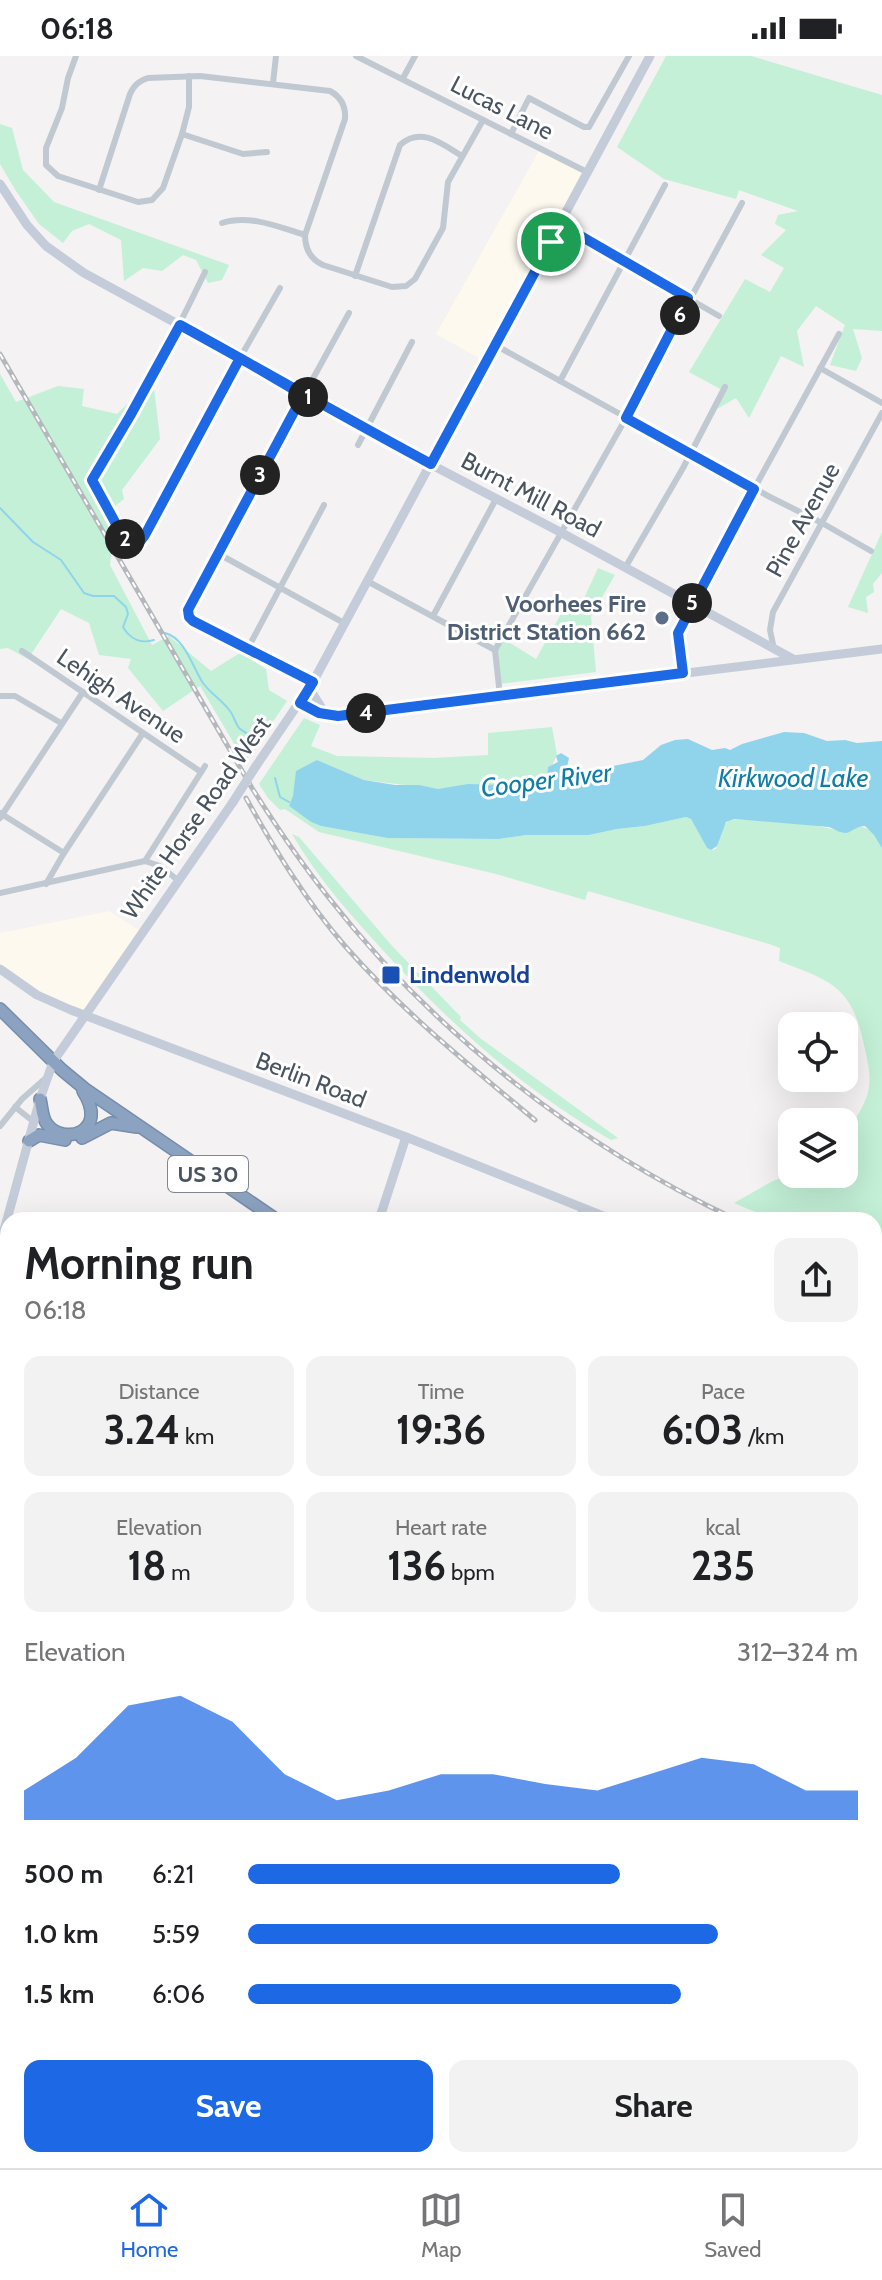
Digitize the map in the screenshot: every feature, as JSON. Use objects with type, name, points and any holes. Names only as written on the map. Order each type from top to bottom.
[{"type":"highway","name":"US 30","points":[[0,1009],[79,1084],[265,1212]]},
{"type":"highway","points":[[40,1099],[45,1120],[51,1128],[69,1134],[82,1131],[93,1117],[89,1099],[79,1084]]},
{"type":"highway","points":[[29,1141],[39,1135],[71,1141],[111,1123],[140,1127]]},
{"type":"main road","name":"White Horse Road West","points":[[7,1212],[53,1062],[311,685],[650,56]]},
{"type":"main road","name":"Burnt Mill Road","points":[[1,189],[46,246],[84,273],[367,431],[793,659]]},
{"type":"main road","points":[[300,703],[326,715],[338,716],[882,649]]},
{"type":"main road","points":[[311,685],[326,715]]},
{"type":"main road","name":"Berlin Road","points":[[0,969],[37,995],[84,1015],[406,1137],[592,1212]]},
{"type":"main road","points":[[382,1212],[406,1137]]},
{"type":"street","points":[[76,56],[62,108],[46,148],[46,165],[53,174],[138,202],[158,196],[163,188],[189,107],[189,76]]},
{"type":"street","points":[[273,83],[276,56]]},
{"type":"street","name":"Lucas Lane","points":[[356,56],[587,172]]},
{"type":"street","points":[[403,78],[415,56]]},
{"type":"street","points":[[511,134],[529,98],[589,127],[629,56]]},
{"type":"street","points":[[99,190],[132,89],[148,78],[189,76],[325,89],[339,98],[345,108],[345,119],[305,235],[306,247],[312,258],[323,265],[392,287],[406,286],[415,279],[443,228],[446,186],[483,120]]},
{"type":"street","points":[[182,134],[243,154],[267,152]]},
{"type":"street","points":[[355,276],[400,145],[414,136],[424,136],[462,156]]},
{"type":"street","points":[[560,381],[665,185]]},
{"type":"street","points":[[500,696],[495,650],[626,418],[688,298],[742,203]]},
{"type":"street","points":[[222,223],[237,218],[305,235]]},
{"type":"street","points":[[560,224],[719,316]]},
{"type":"street","points":[[205,272],[180,325],[92,480],[127,544],[139,543],[145,535],[280,288]]},
{"type":"street","points":[[311,685],[189,617],[188,610],[349,313]]},
{"type":"street","points":[[683,673],[678,633],[691,604],[839,334]]},
{"type":"street","points":[[358,445],[412,342]]},
{"type":"street","points":[[495,345],[871,551]]},
{"type":"street","points":[[820,368],[882,403]]},
{"type":"street","points":[[625,568],[725,387]]},
{"type":"street","name":"Pine Avenue","points":[[774,649],[770,630],[773,612],[882,413]]},
{"type":"street","points":[[433,616],[496,499]]},
{"type":"street","points":[[247,650],[324,505]]},
{"type":"street","points":[[217,553],[344,623]]},
{"type":"street","points":[[367,581],[495,650]]},
{"type":"street","name":"Lehigh Avenue","points":[[22,651],[143,733],[203,769],[145,861]]},
{"type":"street","points":[[64,853],[1,815],[83,692]]},
{"type":"street","points":[[0,696],[15,696],[61,723]]},
{"type":"street","points":[[46,884],[143,733]]},
{"type":"street","points":[[0,893],[145,861],[160,866],[179,881]]},
{"type":"street","points":[[0,1126],[35,1085],[47,1077]]},
{"type":"street","points":[[15,1107],[34,1122]]},
{"type":"street","points":[[581,1212],[582,1208]]},
{"type":"shaded area","points":[[540,149],[587,172],[486,362],[436,334]]},
{"type":"shaded area","points":[[109,911],[142,932],[84,1015],[0,969],[0,933]]},
{"type":"green space","points":[[666,56],[751,56],[882,95],[882,331],[853,329],[862,358],[856,371],[830,365],[845,325],[816,306],[797,331],[804,367],[781,356],[749,418],[736,398],[717,409],[722,390],[689,372],[745,279],[770,292],[784,268],[761,255],[786,230],[775,224],[778,215],[798,211],[739,190],[736,199],[664,179],[617,147]]},
{"type":"green space","points":[[0,124],[12,128],[23,170],[54,202],[229,265],[222,280],[208,283],[196,260],[183,255],[162,271],[143,268],[124,281],[121,240],[89,224],[72,231],[63,243],[39,224],[0,164]]},
{"type":"green space","points":[[0,374],[16,402],[58,386],[84,389],[82,406],[117,414],[153,379],[160,439],[122,490],[124,499],[116,505],[110,565],[152,645],[169,636],[211,671],[240,653],[266,669],[269,690],[287,701],[245,762],[200,686],[163,711],[128,668],[131,659],[99,655],[89,623],[61,609],[28,659],[8,648],[0,649]]},
{"type":"green space","points":[[882,532],[882,573],[873,584],[874,592],[866,597],[868,613],[848,607]]},
{"type":"green space","points":[[598,568],[615,575],[591,616],[596,672],[499,684],[496,654],[502,638],[536,659],[567,603],[579,609]]},
{"type":"green space","points":[[304,718],[320,725],[311,746],[337,756],[433,758],[488,755],[488,733],[552,727],[557,755],[544,782],[438,789],[364,780],[317,760],[289,806],[321,826],[387,838],[499,839],[526,835],[589,835],[686,817],[691,819],[711,850],[716,849],[722,828],[729,820],[805,824],[843,833],[860,826],[870,830],[882,845],[882,1212],[755,1212],[734,1203],[778,1179],[778,1188],[858,1188],[858,1113],[869,1087],[869,1077],[858,1012],[854,1012],[846,998],[826,981],[779,961],[780,948],[588,891],[585,900],[496,874],[319,832],[285,809],[280,810],[259,784]]},
{"type":"green space","points":[[292,834],[299,837],[393,947],[461,1017],[460,1020],[480,1038],[618,1138],[611,1140],[544,1097],[453,1022],[349,912]]},
{"type":"water","name":"Kirkwood Lake","points":[[784,732],[804,733],[827,741],[882,741],[882,848],[865,826],[845,833],[829,827],[734,819],[726,822],[717,846],[711,850],[691,819],[686,817],[589,835],[526,835],[499,839],[387,838],[321,826],[289,806],[296,771],[317,760],[364,780],[438,789],[468,784],[544,782],[548,767],[558,762],[556,756],[561,753],[569,758],[566,772],[569,782],[580,782],[608,767],[643,760],[661,745],[675,740],[688,739],[712,750],[730,750]]},
{"type":"waterway","name":"Cooper River","points":[[0,508],[33,542],[61,560],[84,593],[114,596],[126,607],[128,614],[123,627],[129,635],[140,641],[154,640]]},
{"type":"waterway","name":"Cooper River","points":[[165,633],[183,647],[203,683],[230,711],[239,728],[259,744]]},
{"type":"waterway","name":"Cooper River","points":[[275,778],[280,797],[289,802]]},
{"type":"railway","points":[[0,354],[252,788],[329,898],[371,948],[416,996],[514,1083],[622,1158],[721,1212]]},
{"type":"railway","points":[[246,798],[292,875],[345,946],[413,1015],[535,1120]]},
{"type":"place","name":"Voorhees Fire District Station 662","points":[[662,618]]},
{"type":"place","name":"Lindenwold","points":[[391,975]]},
{"type":"route","points":[[551,242],[431,464],[367,431],[240,358],[180,325],[92,480],[127,544],[135,545],[145,535],[240,358],[303,395],[188,610],[193,621],[313,682],[300,703],[319,713],[338,716],[683,673],[678,633],[754,489],[626,418],[688,298],[560,224],[551,242]]}]
